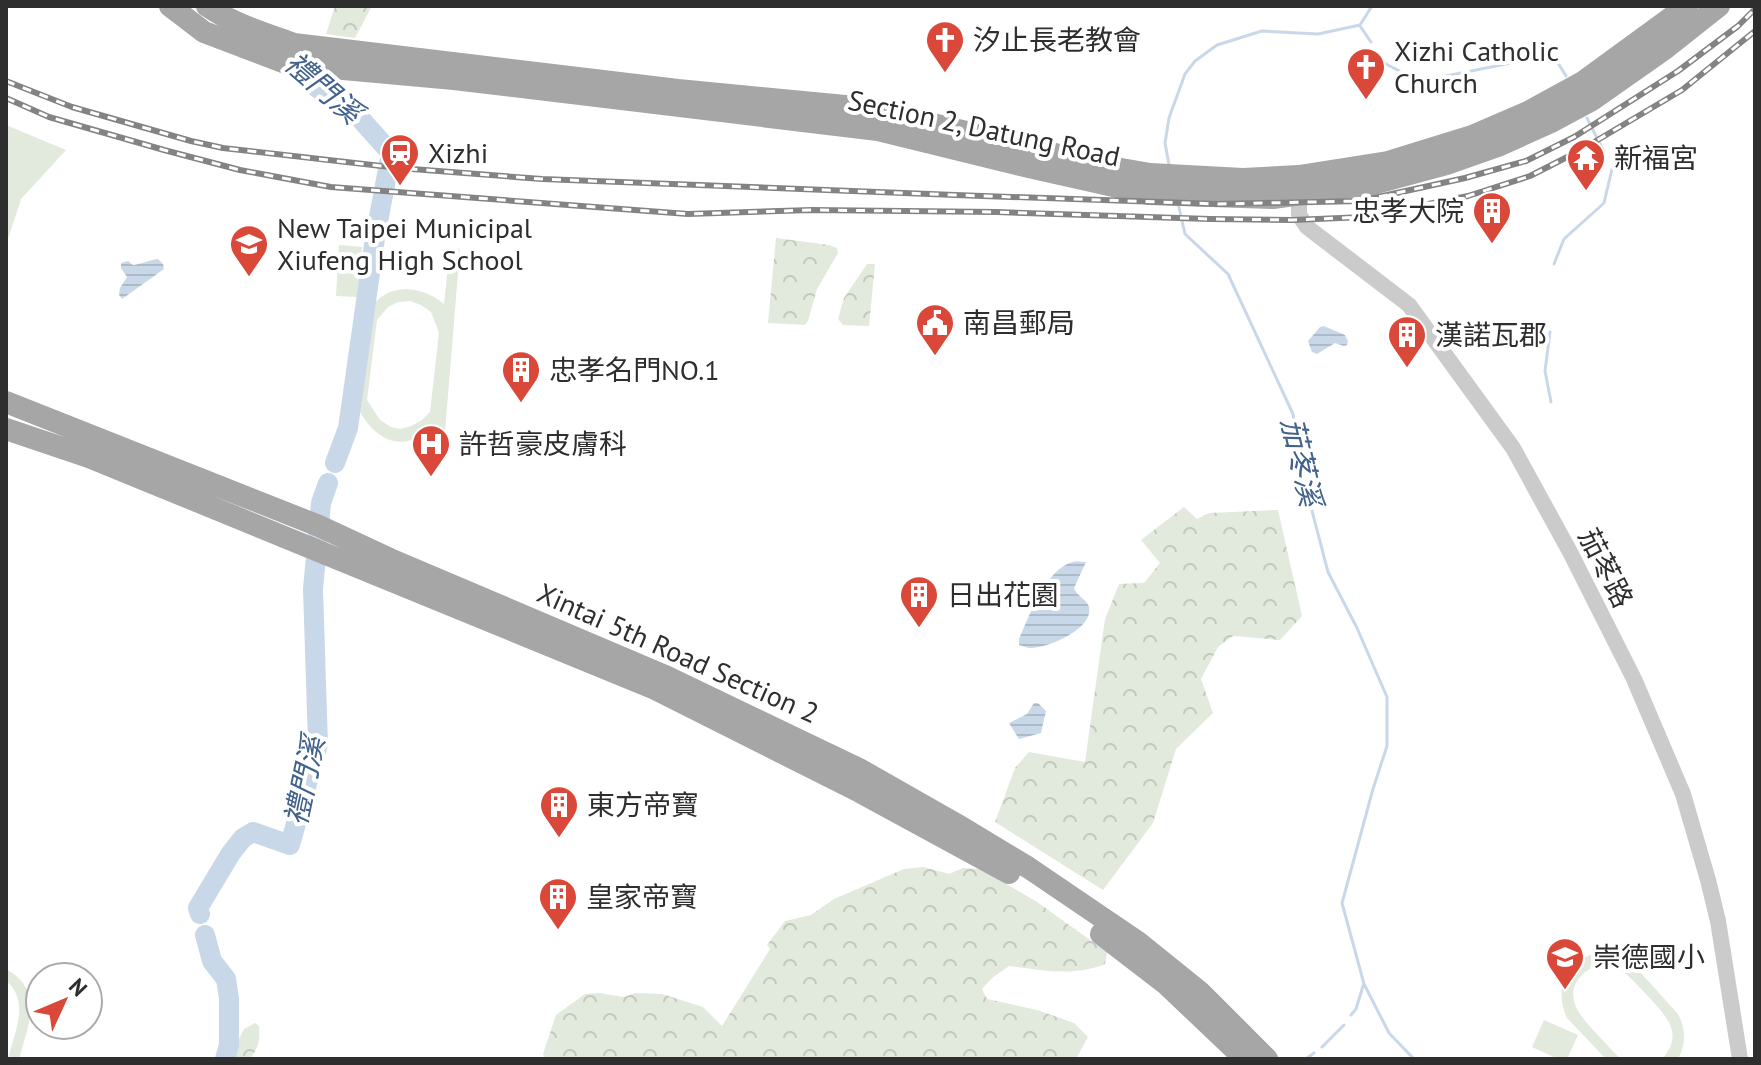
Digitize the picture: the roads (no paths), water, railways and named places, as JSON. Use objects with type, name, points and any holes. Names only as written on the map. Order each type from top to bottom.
[{"type":"main road","name":"Section 2, Datung Road","points":[[170,6],[204,32],[291,54],[866,108],[1034,148],[1150,184]]},
{"type":"main road","name":"Section 2, Datung Road","points":[[207,6],[316,67],[454,79],[878,130],[1029,167],[1150,184],[1179,185],[1243,179],[1299,185],[1373,184],[1447,164],[1498,146],[1592,100],[1714,10]]},
{"type":"main road","name":"Section 2, Datung Road","points":[[1299,185],[1472,136],[1530,111],[1583,82],[1687,6]]},
{"type":"main road","name":"Xintai 5th Road Section 2","points":[[6,402],[319,526],[663,675],[861,770],[1029,868],[1138,942],[1200,992],[1267,1059]]},
{"type":"main road","name":"Xintai 5th Road Section 2","points":[[6,429],[89,457],[653,688],[796,759],[1007,872],[1115,944],[1166,984],[1245,1059]]},
{"type":"street","name":"茄苳路","points":[[1299,185],[1299,215],[1307,227],[1409,305],[1513,448],[1570,552],[1634,679],[1683,794],[1718,921],[1740,1059]]},
{"type":"water","points":[[158,259],[164,269],[122,299],[120,288],[127,277],[121,263],[128,261],[133,265]]},
{"type":"water","points":[[1324,326],[1345,335],[1347,345],[1335,343],[1317,354],[1312,352],[1308,341]]},
{"type":"water","points":[[1086,562],[1074,588],[1089,607],[1084,623],[1068,636],[1048,645],[1031,648],[1019,645],[1040,594],[1055,573],[1063,566]]},
{"type":"water","points":[[1034,703],[1046,711],[1041,733],[1019,739],[1009,723],[1027,714]]},
{"type":"waterway","name":"茄苳溪","points":[[1169,165],[1165,143],[1169,118],[1185,74],[1195,61],[1217,45],[1262,31],[1318,34],[1360,25],[1372,6]]},
{"type":"waterway","points":[[1360,26],[1371,42]]},
{"type":"waterway","points":[[1382,59],[1415,79],[1441,77],[1541,57],[1558,63],[1566,76]]},
{"type":"waterway","name":"禮門溪","points":[[287,60],[313,85],[357,115],[391,153],[375,238],[348,428],[335,463]]},
{"type":"waterway","points":[[1587,118],[1603,150]]},
{"type":"waterway","points":[[1554,264],[1564,239],[1604,203],[1612,169]]},
{"type":"waterway","name":"茄苳溪","points":[[1178,203],[1185,234],[1228,274],[1293,414],[1300,465],[1328,572],[1387,697],[1387,746],[1342,903],[1364,984],[1389,1033],[1414,1059]]},
{"type":"waterway","points":[[1550,332],[1545,371],[1551,402]]},
{"type":"waterway","name":"禮門溪","points":[[200,914],[198,908],[243,838],[253,832],[290,845],[318,744],[313,589],[321,503],[328,483]]},
{"type":"waterway","name":"禮門溪","points":[[205,935],[212,961],[226,979],[229,1045],[225,1059]]},
{"type":"waterway","points":[[1351,1015],[1363,986]]},
{"type":"waterway","points":[[1322,1047],[1344,1025]]},
{"type":"waterway","points":[[1306,1059],[1314,1053]]},
{"type":"railway","points":[[6,81],[72,107],[191,141],[223,148],[399,168],[542,179],[955,195],[1218,204],[1360,201],[1526,161],[1574,137],[1678,71],[1738,26],[1755,9]]},
{"type":"railway","points":[[6,98],[49,117],[164,150],[240,170],[331,187],[688,214],[812,210],[1293,220],[1364,217],[1468,196],[1530,176],[1682,90],[1755,31]]},
{"type":"place","name":"汐止長老教會","points":[[945,74]]},
{"type":"place","name":"Xizhi Catholic Church","points":[[1366,101]]},
{"type":"place","name":"Xizhi","points":[[400,187]]},
{"type":"place","name":"新福宮","points":[[1586,192]]},
{"type":"place","name":"忠孝大院","points":[[1492,245]]},
{"type":"place","name":"New Taipei Municipal Xiufeng High School","points":[[249,278]]},
{"type":"place","name":"南昌郵局","points":[[935,357]]},
{"type":"place","name":"漢諾瓦郡","points":[[1407,369]]},
{"type":"place","name":"忠孝名門NO.1","points":[[521,404]]},
{"type":"place","name":"許哲豪皮膚科","points":[[431,478]]},
{"type":"place","name":"日出花園","points":[[919,629]]},
{"type":"place","name":"東方帝寶","points":[[559,839]]},
{"type":"place","name":"皇家帝寶","points":[[558,931]]},
{"type":"place","name":"崇德國小","points":[[1565,991]]}]
